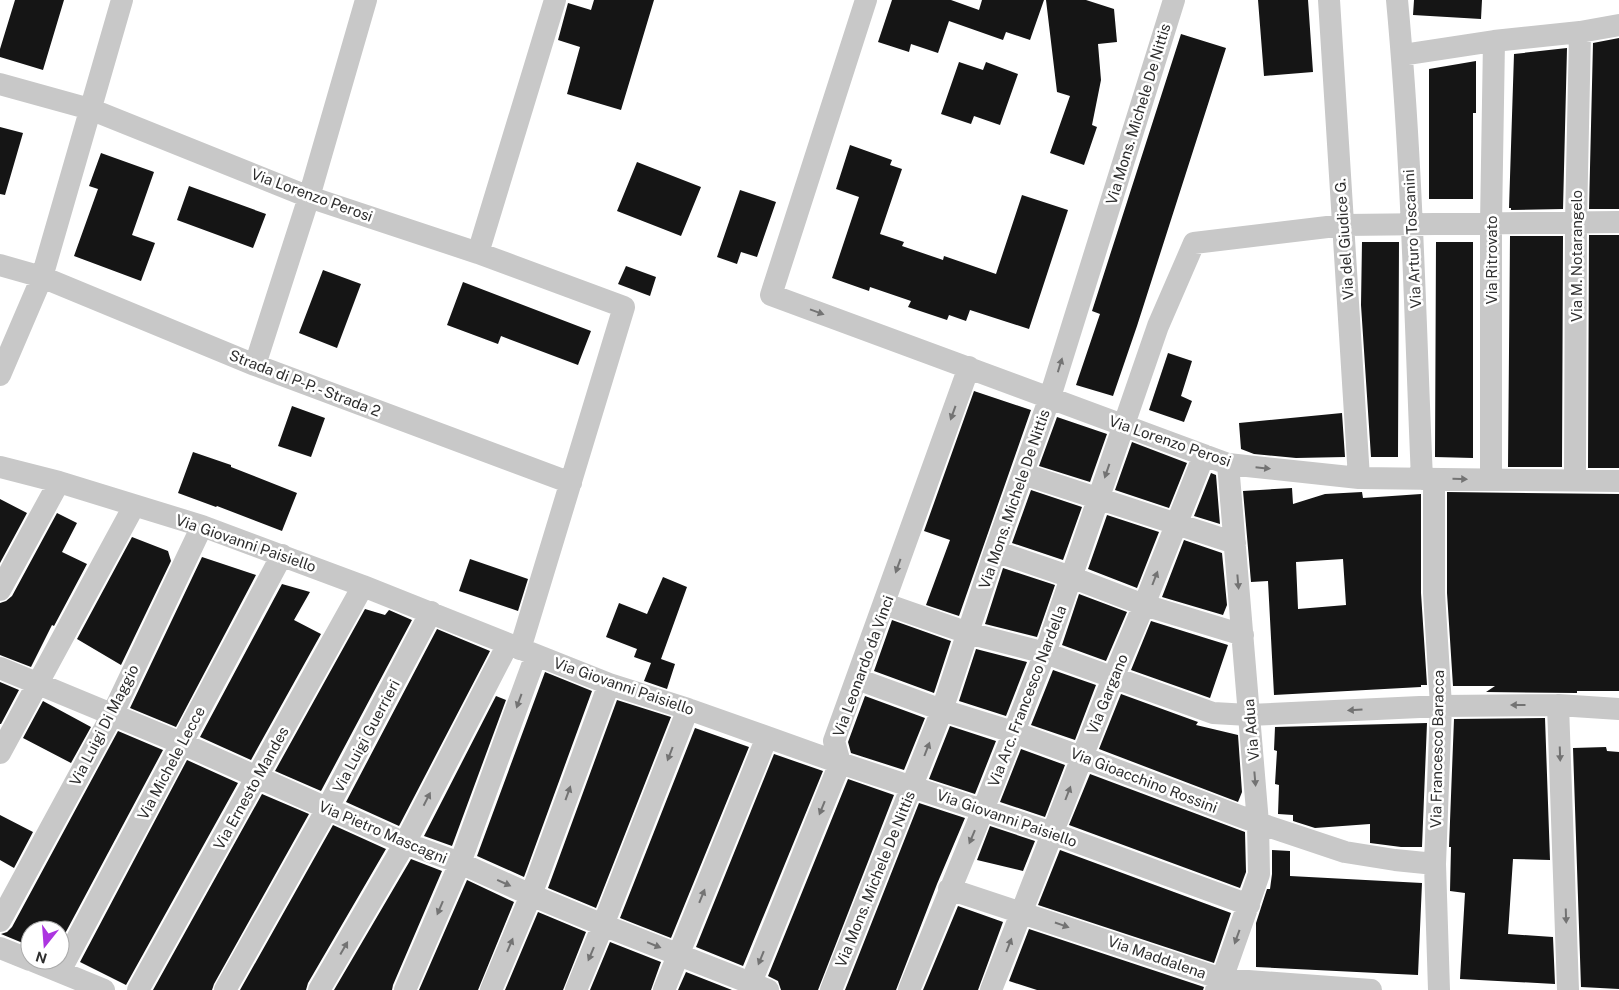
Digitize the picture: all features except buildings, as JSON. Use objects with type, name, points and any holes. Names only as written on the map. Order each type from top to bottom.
[{"type":"street","points":[[0,375],[42,277],[122,0]]},
{"type":"street","points":[[255,365],[309,197],[366,0]]},
{"type":"street","points":[[478,253],[555,0]]},
{"type":"street","name":"Via Lorenzo Perosi","points":[[866,0],[771,295],[1228,464],[1359,478],[1619,481]]},
{"type":"street","name":"Via Mons. Michele De Nittis","points":[[831,990],[942,710],[995,551],[1050,398],[1174,0]]},
{"type":"street","name":"Via del Giudice G.","points":[[1329,0],[1359,478]]},
{"type":"street","name":"Via Arturo Toscanini","points":[[1397,0],[1428,479]]},
{"type":"street","points":[[1402,55],[1580,32],[1619,25]]},
{"type":"street","name":"Via M. Notarangelo","points":[[1575,480],[1576,222],[1580,32]]},
{"type":"street","name":"Via Ritrovato","points":[[1491,479],[1491,223],[1494,42]]},
{"type":"street","name":"Via Lorenzo Perosi","points":[[0,84],[90,109],[309,197],[478,253],[624,307],[570,483]]},
{"type":"street","points":[[1344,225],[1619,222]]},
{"type":"street","name":"Via Arc. Francesco Nardella","points":[[909,990],[1045,653],[1158,326],[1194,243],[1344,225]]},
{"type":"street","name":"Strada di P-P. - Strada 2","points":[[0,265],[42,277],[255,365],[570,483]]},
{"type":"street","name":"Via Leonardo da Vinci","points":[[840,762],[834,741],[969,367]]},
{"type":"street","name":"Via Gargano","points":[[992,990],[1113,678],[1204,455]]},
{"type":"street","name":"Via Adua","points":[[1219,984],[1260,874],[1250,715],[1228,464]]},
{"type":"street","name":"Via Giovanni Paisiello","points":[[0,467],[58,482],[202,526],[431,612],[609,684],[1052,833],[1249,905]]},
{"type":"street","points":[[1023,474],[1235,544]]},
{"type":"street","name":"Via Francesco Baracca","points":[[1428,479],[1441,706],[1435,864],[1439,990]]},
{"type":"street","points":[[0,590],[58,482]]},
{"type":"street","points":[[405,990],[460,863],[570,483]]},
{"type":"street","points":[[0,753],[134,506]]},
{"type":"street","name":"Via Luigi Di Maggio","points":[[0,921],[112,715],[202,526]]},
{"type":"street","points":[[995,551],[1144,605],[1243,635]]},
{"type":"street","name":"Via Michele Lecce","points":[[60,971],[282,555]]},
{"type":"street","name":"Via Ernesto Mandes","points":[[138,990],[363,586]]},
{"type":"street","points":[[885,604],[968,633],[1045,653],[1213,713],[1250,715],[1441,706],[1558,705],[1619,709]]},
{"type":"street","name":"Via Luigi Guerrieri","points":[[224,990],[327,809],[431,612]]},
{"type":"street","points":[[319,990],[395,839],[521,649]]},
{"type":"street","name":"Via Pietro Mascagni","points":[[0,668],[181,742],[395,839],[460,863],[531,895],[755,988]]},
{"type":"street","name":"Via Gioacchino Rossini","points":[[857,679],[942,710],[1013,732],[1258,824],[1345,852],[1435,864]]},
{"type":"street","points":[[491,990],[531,895],[609,684]]},
{"type":"street","points":[[1558,705],[1568,990]]},
{"type":"street","points":[[576,990],[688,709]]},
{"type":"street","points":[[664,990],[767,737]]},
{"type":"street","points":[[755,988],[840,762]]},
{"type":"street","name":"Via Maddalena","points":[[949,889],[1022,912],[1219,984],[1371,990]]},
{"type":"street","points":[[0,948],[20,956]]},
{"type":"street","points":[[60,971],[104,990]]}]
